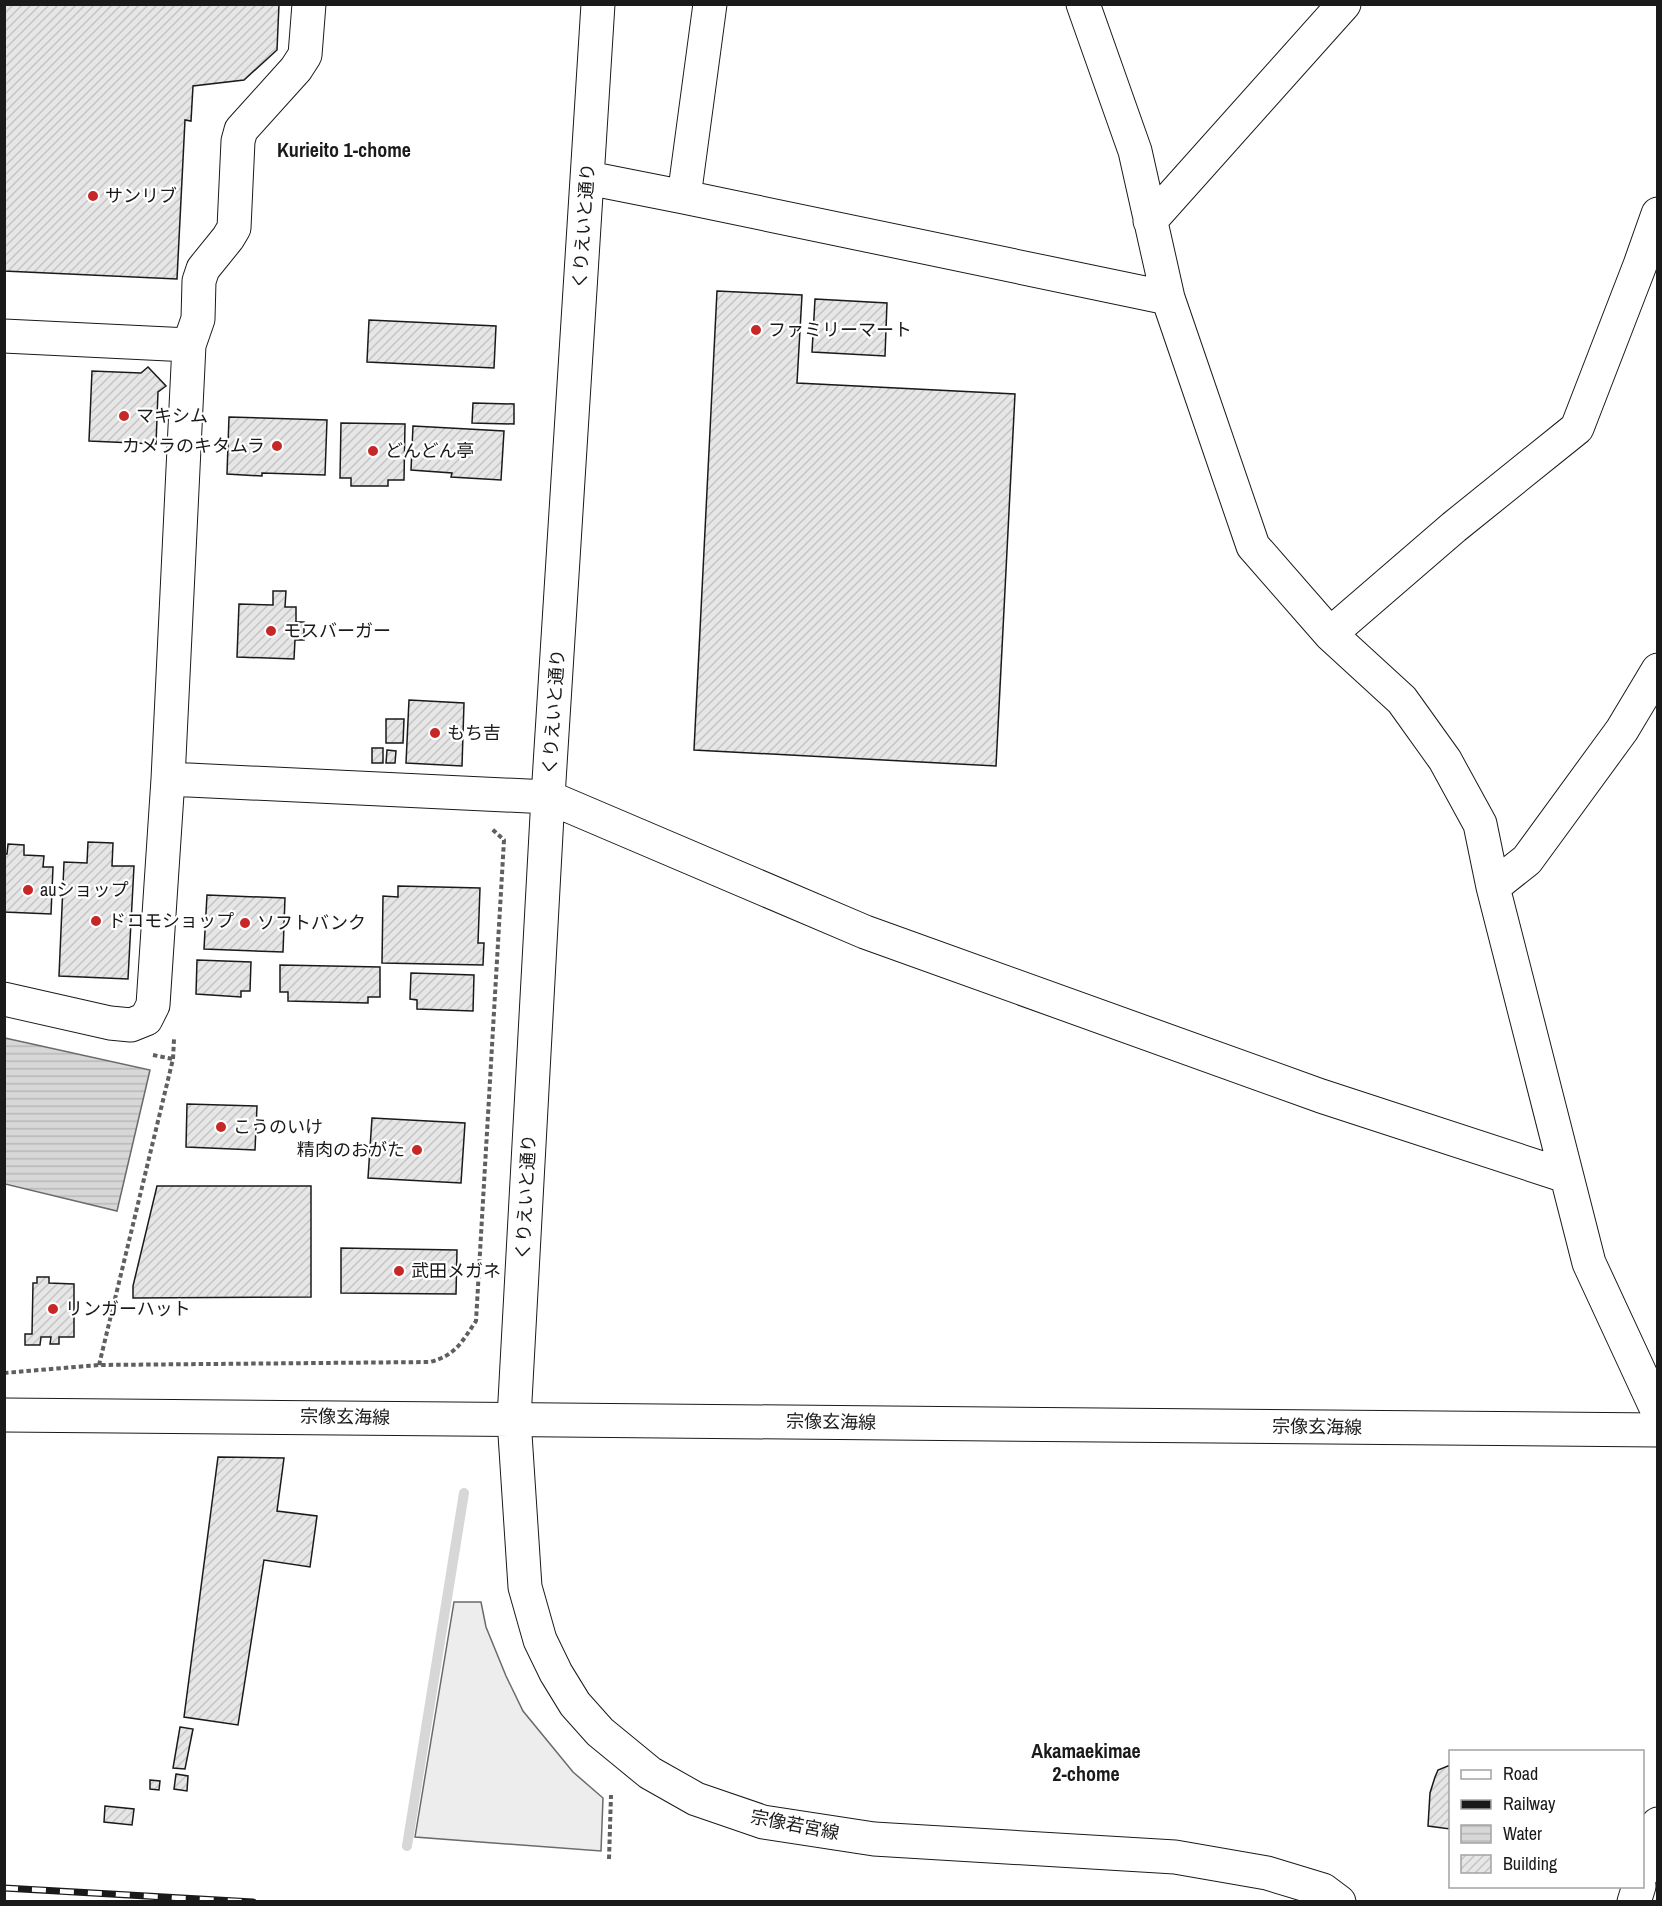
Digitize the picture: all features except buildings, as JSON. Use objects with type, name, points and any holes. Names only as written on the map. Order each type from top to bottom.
[{"type":"street","points":[[4,999],[111,1023],[131,1025],[146,1019],[153,1005],[168,779],[189,345],[198,319],[199,281],[203,269],[234,228],[238,141],[241,130],[296,69],[305,55],[309,4]]},
{"type":"street","name":"くりえいと通り","points":[[514,1419],[548,797],[598,4]]},
{"type":"street","points":[[684,196],[710,4]]},
{"type":"street","points":[[1083,4],[1135,151],[1168,298],[1253,546],[1330,634],[1402,700],[1445,760],[1480,824],[1493,887],[1589,1263],[1658,1412]]},
{"type":"street","points":[[1150,221],[1344,4]]},
{"type":"street","points":[[588,178],[684,196],[1168,298]]},
{"type":"street","points":[[1330,634],[1454,527],[1577,428],[1658,214]]},
{"type":"street","points":[[4,336],[189,345]]},
{"type":"street","points":[[1493,887],[1527,860],[1622,730],[1658,670]]},
{"type":"street","points":[[168,779],[548,797],[865,932],[1321,1096],[1566,1176]]},
{"type":"street","name":"宗像玄海線","points":[[4,1415],[1658,1430]]},
{"type":"street","name":"宗像若宮線","points":[[514,1419],[525,1587],[540,1640],[575,1704],[600,1732],[650,1773],[696,1799],[763,1822],[874,1839],[1175,1857],[1267,1874],[1323,1890],[1339,1902]]},
{"type":"street","points":[[1644,1868],[1658,1824]]},
{"type":"path","points":[[4,1373],[99,1365],[430,1362],[446,1358],[459,1346],[476,1321],[504,840],[489,825]]},
{"type":"path","points":[[99,1365],[173,1059],[174,1036]]},
{"type":"path","points":[[609,1859],[611,1795]]},
{"type":"shaded area","points":[[454,1602],[481,1602],[486,1627],[523,1711],[573,1772],[603,1798],[601,1851],[415,1837]]},
{"type":"water","points":[[5,1038],[150,1070],[117,1211],[5,1184]]},
{"type":"waterway","points":[[407,1846],[464,1493]]},
{"type":"railway","points":[[4,1888],[253,1902]]},
{"type":"place","name":"サンリブ","points":[[93,196]]},
{"type":"place","name":"ファミリーマート","points":[[756,330]]},
{"type":"place","name":"マキシム","points":[[124,416]]},
{"type":"place","name":"カメラのキタムラ","points":[[277,446]]},
{"type":"place","name":"どんどん亭","points":[[373,451]]},
{"type":"place","name":"モスバーガー","points":[[271,631]]},
{"type":"place","name":"もち吉","points":[[435,733]]},
{"type":"place","name":"auショップ","points":[[28,890]]},
{"type":"place","name":"ドコモショップ","points":[[96,921]]},
{"type":"place","name":"ソフトバンク","points":[[245,923]]},
{"type":"place","name":"こうのいけ","points":[[221,1127]]},
{"type":"place","name":"精肉のおがた","points":[[417,1150]]},
{"type":"place","name":"武田メガネ","points":[[399,1271]]},
{"type":"place","name":"リンガーハット","points":[[53,1309]]},
{"type":"district","name":"Kurieito 1-chome","points":[[344,150]]},
{"type":"district","name":"Akamaekimae 2-chome","points":[[1086,1762]]}]
